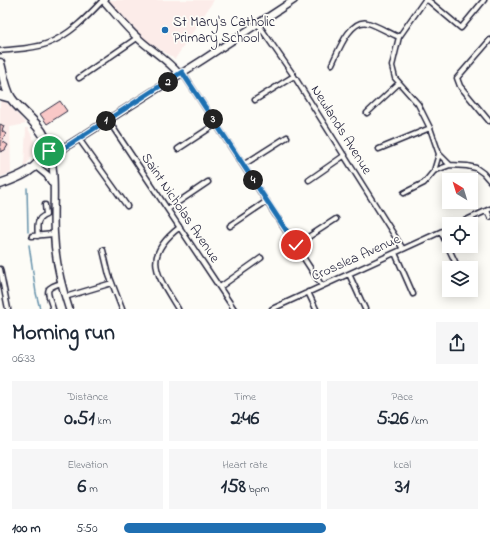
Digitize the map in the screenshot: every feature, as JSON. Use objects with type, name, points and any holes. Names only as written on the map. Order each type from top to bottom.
[{"type":"highway","points":[[0,63],[2,78],[11,98],[29,116],[46,141],[44,155],[37,165],[18,177],[0,184]]},
{"type":"highway","points":[[0,95],[11,98]]},
{"type":"street","points":[[0,51],[36,47],[48,44],[79,24],[103,0],[137,38],[181,73],[244,165],[322,286]]},
{"type":"street","points":[[53,184],[47,175],[37,165],[51,158],[78,138],[294,0]]},
{"type":"street","points":[[450,165],[439,154],[430,128],[418,104],[395,78],[392,66],[399,38],[426,0],[461,28],[484,0]]},
{"type":"street","points":[[332,64],[349,32],[358,23],[367,22],[399,38]]},
{"type":"street","name":"Newlands Avenue","points":[[258,24],[294,76],[345,155],[403,249]]},
{"type":"street","points":[[79,78],[137,38]]},
{"type":"street","points":[[489,121],[460,86],[457,78],[490,40]]},
{"type":"street","points":[[255,100],[294,76]]},
{"type":"street","points":[[367,113],[399,83]]},
{"type":"street","name":"Saint Nicholas Avenue","points":[[108,120],[234,309]]},
{"type":"street","points":[[178,149],[216,124]]},
{"type":"street","points":[[379,149],[430,128]]},
{"type":"street","points":[[244,165],[287,137]]},
{"type":"street","points":[[78,138],[127,206]]},
{"type":"street","points":[[46,141],[58,147],[67,146]]},
{"type":"street","points":[[46,141],[54,173],[54,234],[62,283],[65,297],[70,309]]},
{"type":"street","points":[[404,194],[424,183],[434,171],[439,154]]},
{"type":"street","points":[[309,180],[345,155]]},
{"type":"street","points":[[434,171],[450,165],[467,166],[476,168],[490,181]]},
{"type":"street","points":[[168,209],[208,182]]},
{"type":"street","points":[[230,226],[267,201]]},
{"type":"street","points":[[38,236],[37,224],[39,219],[46,215],[45,205]]},
{"type":"street","points":[[474,217],[489,210],[490,217]]},
{"type":"street","points":[[296,245],[336,219]]},
{"type":"street","points":[[178,309],[159,278],[155,264],[159,248],[168,236],[180,227]]},
{"type":"street","points":[[441,232],[455,261]]},
{"type":"street","name":"Crosslea Avenue","points":[[272,309],[441,232]]},
{"type":"street","points":[[32,236],[54,234]]},
{"type":"street","points":[[103,250],[112,283],[122,309]]},
{"type":"street","points":[[395,253],[413,294]]},
{"type":"street","points":[[220,287],[261,258]]},
{"type":"street","points":[[0,269],[8,309]]},
{"type":"street","points":[[349,274],[365,309]]},
{"type":"street","points":[[53,309],[47,292],[48,289],[51,286],[62,283]]},
{"type":"street","points":[[65,297],[112,283]]},
{"type":"street","points":[[308,292],[316,309]]},
{"type":"shaded area","name":"St Mary's Catholic Primary School","points":[[107,0],[214,0],[175,59],[147,41]]},
{"type":"shaded area","points":[[0,101],[5,101],[26,124],[10,127],[11,173],[0,177]]},
{"type":"shaded area","points":[[26,128],[28,128],[37,147],[27,164],[24,166]]},
{"type":"building","points":[[60,101],[67,111],[47,124],[40,114]]},
{"type":"building","points":[[0,124],[4,126],[2,131],[6,134],[2,141],[8,145],[5,150],[0,152]]},
{"type":"waterway","points":[[27,188],[28,232]]},
{"type":"waterway","points":[[29,245],[36,293],[40,309]]},
{"type":"place","name":"St Mary's Catholic Primary School","points":[[165,30]]},
{"type":"route","points":[[49,151],[51,158],[67,146],[182,72],[296,245]]}]
